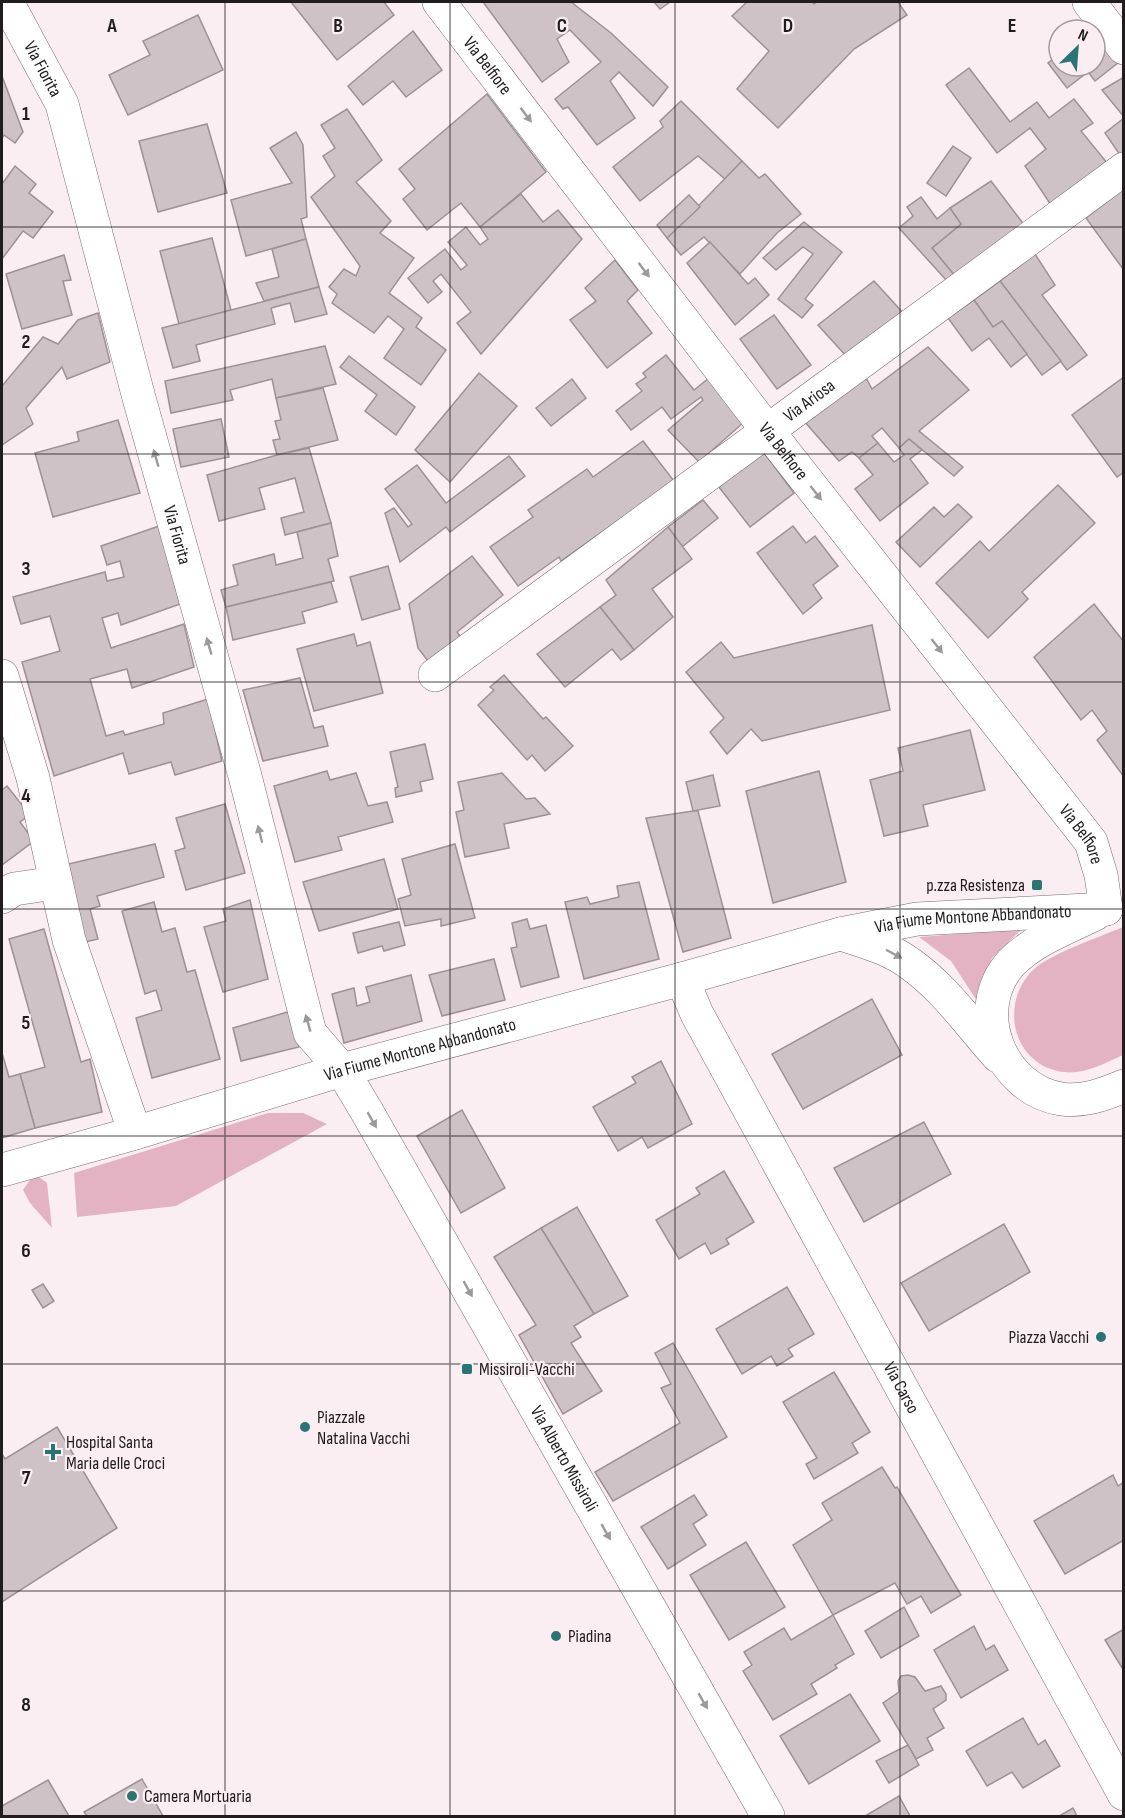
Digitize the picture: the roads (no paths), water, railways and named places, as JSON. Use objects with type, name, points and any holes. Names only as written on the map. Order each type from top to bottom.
[{"type":"street","name":"Via Fiorita","points":[[7,2],[62,104],[139,398],[245,776],[310,1033],[342,1070]]},
{"type":"street","name":"Via Belfiore","points":[[439,2],[767,430],[1091,842],[1101,875],[1115,905]]},
{"type":"street","points":[[1089,2],[1124,48]]},
{"type":"street","name":"Via Ariosa","points":[[435,675],[1124,169]]},
{"type":"street","points":[[2,676],[33,778],[69,940],[135,1133]]},
{"type":"street","points":[[2,897],[14,889],[55,883]]},
{"type":"street","name":"Via Fiume Montone Abbandonato","points":[[2,1170],[135,1133],[342,1070],[682,980],[840,934],[917,919],[1115,905]]},
{"type":"street","points":[[1115,905],[1032,946],[1011,964],[996,988],[991,1015],[995,1042],[1012,1073],[1034,1090],[1060,1099],[1086,1100],[1124,1086]]},
{"type":"street","name":"Via Fiume Montone Abbandonato","points":[[840,934],[882,948],[908,962],[933,983],[1012,1073]]},
{"type":"street","name":"Via Carso","points":[[682,980],[697,1014],[1113,1753],[1124,1794]]},
{"type":"street","name":"Via Alberto Missiroli","points":[[342,1070],[768,1816]]},
{"type":"place","name":"p.zza Resistenza","points":[[1037,885]]},
{"type":"place","name":"Piazza Vacchi","points":[[1101,1337]]},
{"type":"place","name":"Missiroli-Vacchi","points":[[467,1369]]},
{"type":"place","name":"Piazzale Natalina Vacchi","points":[[305,1427]]},
{"type":"place","name":"Hospital Santa Maria delle Croci","points":[[53,1452]]},
{"type":"place","name":"Piadina","points":[[556,1636]]},
{"type":"place","name":"Camera Mortuaria","points":[[132,1796]]}]
